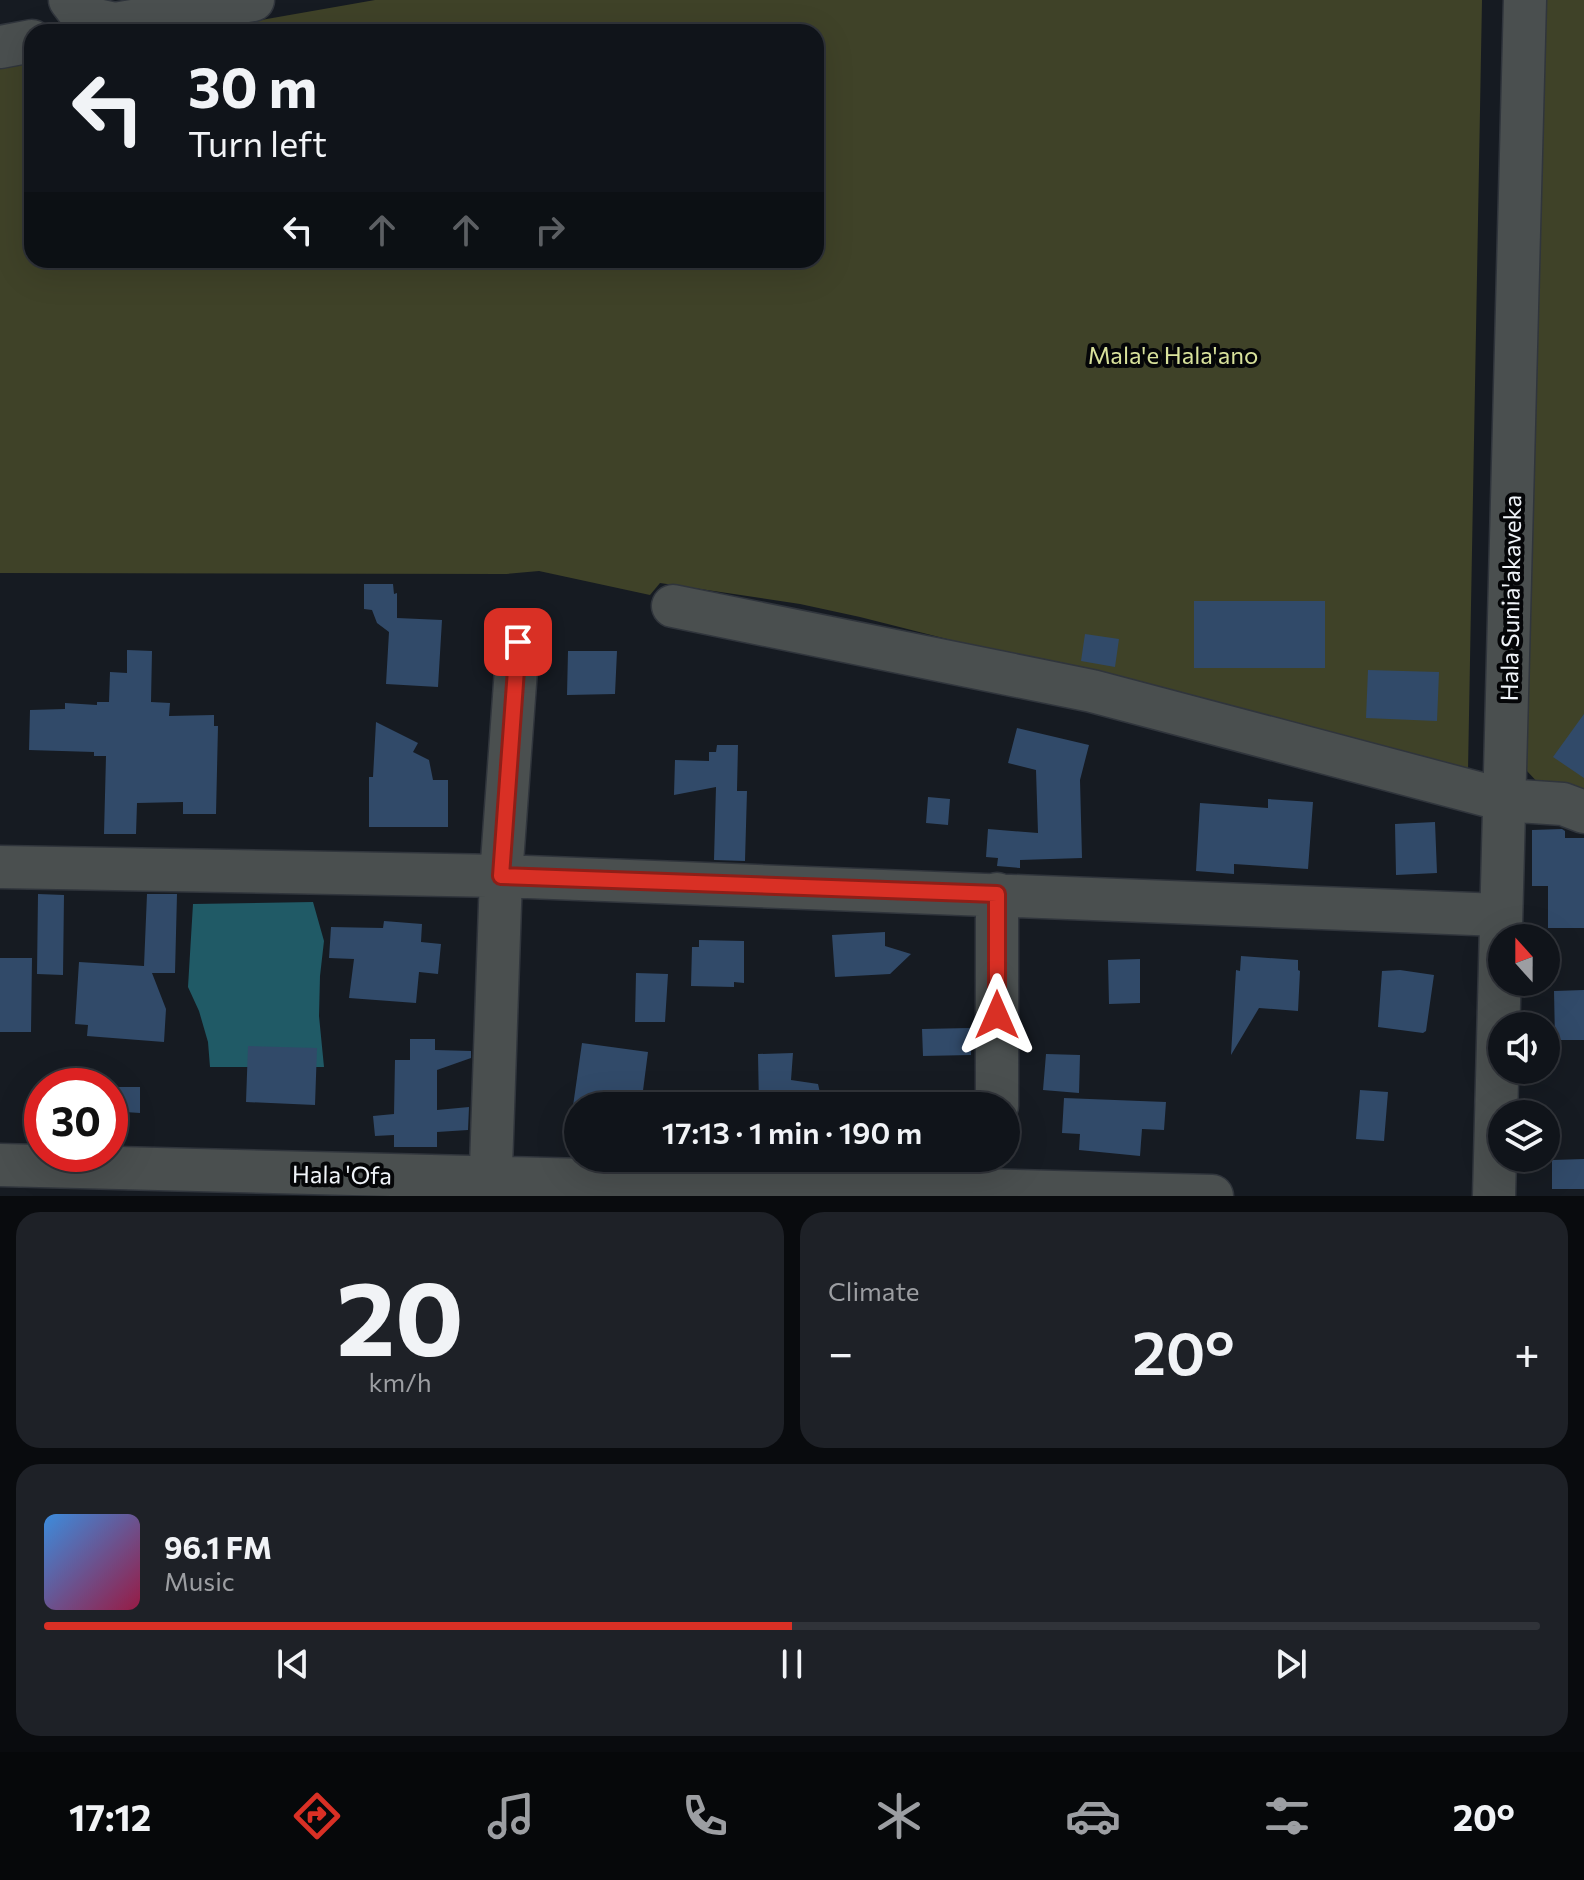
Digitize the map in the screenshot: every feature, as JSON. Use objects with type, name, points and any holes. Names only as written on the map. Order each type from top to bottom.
[{"type":"street","points":[[70,0],[83,17],[115,24],[253,0]]},
{"type":"street","name":"Hala Sunia'akaveka","points":[[1494,1196],[1525,0]]},
{"type":"street","points":[[0,47],[24,42]]},
{"type":"street","points":[[673,606],[1092,691],[1504,800],[1563,804],[1584,812]]},
{"type":"street","points":[[490,1187],[501,876],[518,642]]},
{"type":"street","points":[[0,867],[501,876],[1500,915]]},
{"type":"street","points":[[997,894],[997,1092]]},
{"type":"street","name":"Hala 'Ofa","points":[[0,1165],[490,1187],[997,1181],[1212,1196]]},
{"type":"green space","name":"Mala'e Hala'ano","points":[[375,0],[1482,0],[1468,771],[860,617],[800,604],[660,583],[650,595],[539,571],[506,574],[0,573],[0,67],[24,63],[24,268],[824,268],[824,24],[238,24]]},
{"type":"green space","points":[[1540,0],[1584,0],[1584,802],[1542,787],[1526,770]]},
{"type":"water","points":[[313,902],[324,941],[319,1016],[324,1067],[210,1067],[208,1042],[188,987],[193,904]]},
{"type":"building","points":[[364,584],[393,584],[394,594],[397,593],[397,618],[442,620],[438,687],[386,684],[389,632],[377,623],[372,610],[364,609]]},
{"type":"building","points":[[1194,601],[1325,601],[1325,668],[1194,668]]},
{"type":"building","points":[[1085,634],[1119,639],[1115,667],[1081,661]]},
{"type":"building","points":[[127,650],[152,651],[151,702],[170,703],[169,716],[214,715],[214,726],[218,726],[216,814],[183,814],[183,802],[137,803],[136,834],[104,834],[106,756],[94,756],[94,752],[29,750],[30,710],[65,709],[65,703],[97,705],[97,702],[109,702],[110,672],[127,673]]},
{"type":"building","points":[[568,651],[617,651],[615,694],[567,695]]},
{"type":"building","points":[[1368,670],[1439,672],[1437,721],[1366,718]]},
{"type":"building","points":[[1584,714],[1584,778],[1553,757]]},
{"type":"building","points":[[376,722],[418,743],[413,752],[429,760],[433,780],[448,780],[448,827],[369,827],[369,777],[373,777]]},
{"type":"building","points":[[1017,728],[1089,745],[1080,780],[1082,858],[1020,860],[1020,868],[997,866],[998,858],[986,857],[988,829],[1038,833],[1036,770],[1008,763]]},
{"type":"building","points":[[717,745],[738,745],[737,791],[747,791],[745,861],[714,860],[716,787],[674,795],[675,760],[709,761],[709,752],[716,752]]},
{"type":"building","points":[[928,797],[950,799],[948,825],[926,823]]},
{"type":"building","points":[[1268,799],[1313,802],[1308,869],[1234,864],[1234,874],[1196,871],[1200,803],[1268,808]]},
{"type":"building","points":[[1435,822],[1437,873],[1396,875],[1395,824]]},
{"type":"building","points":[[1562,829],[1565,838],[1584,838],[1584,928],[1560,928],[1560,924],[1548,924],[1548,886],[1532,886],[1532,830]]},
{"type":"building","points":[[38,894],[64,895],[63,975],[37,974]]},
{"type":"building","points":[[147,894],[177,894],[175,973],[152,973],[166,1009],[164,1042],[87,1036],[88,1025],[75,1024],[79,962],[144,966]]},
{"type":"building","points":[[384,921],[422,924],[421,942],[441,944],[438,974],[419,972],[416,1003],[349,998],[354,959],[329,958],[331,927],[383,928]]},
{"type":"building","points":[[885,932],[885,946],[911,954],[890,974],[835,977],[832,935]]},
{"type":"building","points":[[699,940],[744,941],[744,983],[734,982],[734,987],[691,986],[692,947],[699,947]]},
{"type":"building","points":[[1241,956],[1298,960],[1298,1011],[1259,1008],[1231,1055],[1236,970],[1240,971]]},
{"type":"building","points":[[0,958],[32,958],[31,1032],[0,1032]]},
{"type":"building","points":[[1140,959],[1140,1003],[1109,1004],[1108,960]]},
{"type":"building","points":[[1382,971],[1434,975],[1426,1031],[1423,1033],[1378,1027]]},
{"type":"building","points":[[636,973],[668,974],[665,1022],[635,1022]]},
{"type":"building","points":[[1584,990],[1584,1040],[1560,1040],[1560,1012],[1554,1012],[1554,996],[1560,996],[1560,991]]},
{"type":"building","points":[[970,1028],[971,1055],[923,1056],[922,1029]]},
{"type":"building","points":[[410,1039],[435,1039],[435,1050],[471,1051],[471,1058],[437,1070],[437,1110],[469,1107],[468,1130],[437,1132],[437,1147],[394,1147],[394,1135],[375,1136],[373,1116],[394,1114],[395,1060],[410,1060]]},
{"type":"building","points":[[582,1043],[648,1052],[643,1092],[575,1092]]},
{"type":"building","points":[[248,1046],[317,1048],[315,1105],[246,1102]]},
{"type":"building","points":[[793,1053],[791,1080],[818,1084],[820,1092],[759,1092],[758,1054]]},
{"type":"building","points":[[1046,1054],[1080,1055],[1079,1093],[1043,1090]]},
{"type":"building","points":[[128,1087],[140,1087],[140,1113],[128,1112]]},
{"type":"building","points":[[1360,1090],[1388,1092],[1384,1141],[1356,1139]]},
{"type":"building","points":[[1064,1098],[1166,1102],[1164,1130],[1142,1129],[1140,1156],[1079,1150],[1080,1134],[1062,1133]]},
{"type":"building","points":[[1584,1159],[1584,1189],[1552,1189],[1552,1172],[1560,1172],[1560,1160]]},
{"type":"route","points":[[518,642],[501,876],[997,894],[997,1015]]}]
